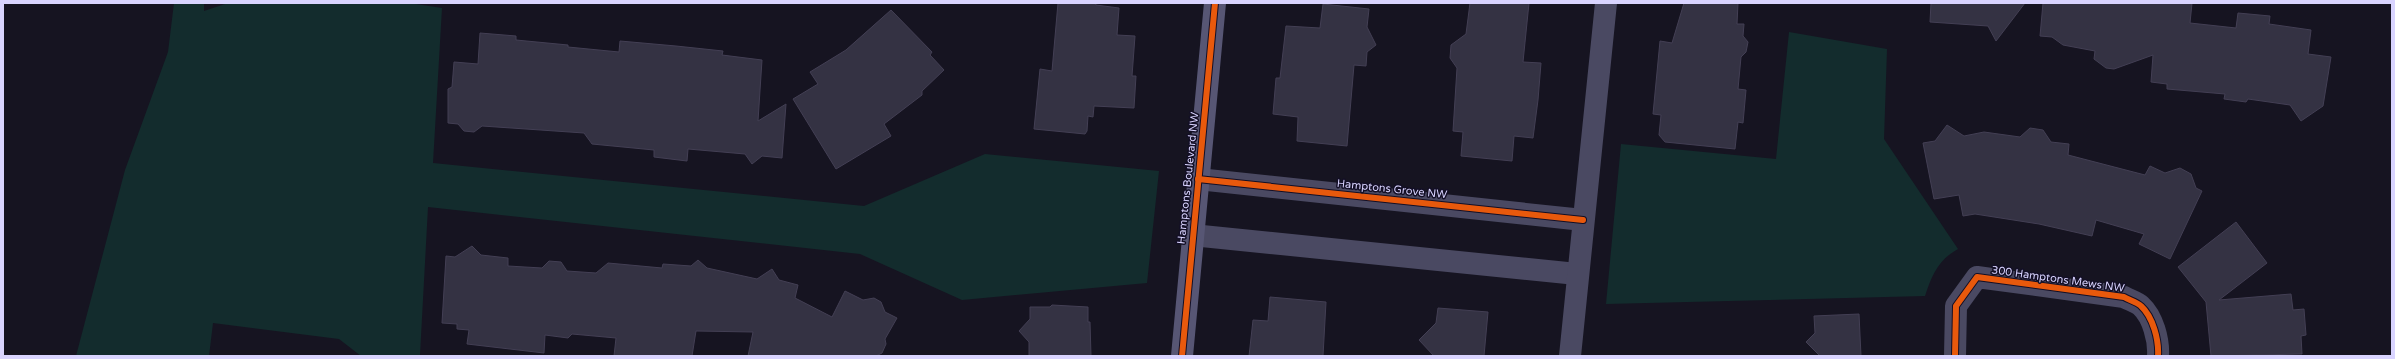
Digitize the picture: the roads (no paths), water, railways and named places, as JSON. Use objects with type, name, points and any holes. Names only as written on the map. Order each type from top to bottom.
[{"type":"street","name":"Hamptons Boulevard NW","points":[[1182,356],[1192,235],[1215,3]]},
{"type":"street","points":[[1570,356],[1577,274],[1606,3]]},
{"type":"street","name":"Hamptons Grove NW","points":[[1198,179],[1583,220]]},
{"type":"street","points":[[1192,235],[1577,274]]},
{"type":"street","name":"300 Hamptons Mews NW","points":[[1955,356],[1956,306],[1977,277],[2124,297],[2141,306],[2151,322],[2159,346],[2158,356]]}]
